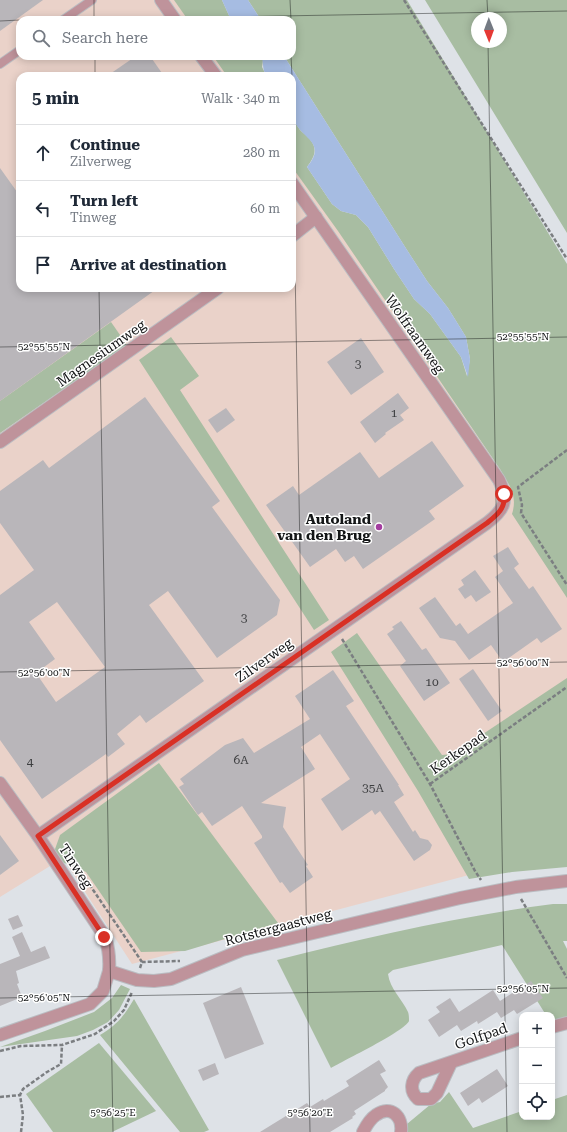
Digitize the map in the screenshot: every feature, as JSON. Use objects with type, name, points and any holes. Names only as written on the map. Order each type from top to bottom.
[{"type":"street","points":[[161,0],[172,16]]},
{"type":"street","points":[[204,60],[213,72]]},
{"type":"street","name":"Wolfraamweg","points":[[296,189],[499,480],[505,500],[503,506]]},
{"type":"street","points":[[296,233],[316,217]]},
{"type":"street","name":"Magnesiumweg","points":[[0,442],[212,292]]},
{"type":"street","name":"Zilverweg","points":[[38,836],[487,523],[498,515],[503,506]]},
{"type":"street","name":"Tinweg","points":[[0,783],[38,836],[104,937],[109,948],[109,971]]},
{"type":"street","name":"Rotstergaastweg","points":[[109,971],[137,980],[154,981],[171,979],[242,950],[452,899],[516,887],[567,881]]},
{"type":"street","points":[[0,1035],[90,1004],[103,991],[109,971]]},
{"type":"street","points":[[555,1026],[567,1023]]},
{"type":"street","name":"Golfpad","points":[[450,1063],[519,1039]]},
{"type":"street","points":[[363,1132],[368,1123],[377,1114],[388,1111],[397,1114],[400,1118],[402,1124],[401,1132]]},
{"type":"lane","points":[[69,16],[92,0]]},
{"type":"lane","points":[[0,64],[16,53]]},
{"type":"path","points":[[404,0],[567,259]]},
{"type":"path","points":[[567,450],[518,487],[522,505],[521,513],[567,585]]},
{"type":"path","points":[[336,628],[430,784]]},
{"type":"path","name":"Kerkepad","points":[[481,880],[474,871],[430,784],[567,687]]},
{"type":"path","points":[[0,1050],[20,1046],[62,1045],[95,1034],[114,1021],[124,1010],[137,980],[142,962],[85,878],[62,872]]},
{"type":"path","points":[[516,887],[522,902],[546,940],[567,978]]},
{"type":"path","points":[[142,962],[187,960]]},
{"type":"path","points":[[20,1132],[23,1115],[20,1095],[23,1089],[61,1064],[62,1045]]},
{"type":"path","points":[[0,1097],[20,1095]]},
{"type":"shaded area","points":[[0,0],[182,0],[193,16],[16,16],[16,60],[224,60],[231,72],[16,72],[16,292],[296,292],[296,166],[508,476],[520,519],[567,593],[567,682],[469,875],[132,964],[63,858],[0,897]]},
{"type":"green space","points":[[174,0],[222,0],[229,16],[185,16]]},
{"type":"green space","points":[[248,0],[407,0],[567,264],[567,598],[512,514],[514,501],[512,490],[500,469],[338,231],[296,173],[296,123],[300,130],[311,140],[314,148],[314,156],[307,167],[332,204],[341,211],[356,215],[368,227],[414,299],[430,314],[461,357],[467,376],[470,359],[466,337],[448,308],[427,281],[296,75],[296,72],[294,72],[287,60],[296,60],[296,16],[258,16]]},
{"type":"green space","points":[[425,0],[567,0],[567,233]]},
{"type":"green space","points":[[216,60],[263,60],[262,67],[264,72],[224,72]]},
{"type":"green space","points":[[111,322],[127,345],[0,433],[0,401]]},
{"type":"green space","points":[[171,337],[199,376],[180,390],[329,620],[314,630],[139,360]]},
{"type":"green space","points":[[357,633],[442,755],[453,754],[567,678],[567,867],[512,872],[469,879],[418,791],[331,652]]},
{"type":"green space","points":[[159,763],[278,923],[185,951],[141,952],[86,872],[62,862],[54,852],[60,835]]},
{"type":"green space","points":[[553,904],[567,904],[567,941],[563,941],[567,949],[567,1018],[555,1021],[555,1012],[544,1012],[502,945],[393,970],[388,974],[389,979],[406,1007],[409,1015],[409,1021],[397,1032],[331,1068],[277,960],[414,928]]},
{"type":"green space","points":[[121,985],[130,989],[119,1010],[108,1022],[93,1030],[77,1036],[0,1047],[94,1012],[112,998]]},
{"type":"green space","points":[[134,999],[209,1130],[204,1132],[180,1132],[100,1035],[120,1020]]},
{"type":"green space","points":[[99,1043],[156,1111],[112,1132],[53,1132],[26,1094]]},
{"type":"green space","points":[[449,1092],[473,1128],[519,1112],[519,1120],[555,1120],[555,1099],[567,1095],[567,1132],[405,1132],[407,1124],[431,1104],[440,1102]]},
{"type":"water","points":[[222,0],[248,0],[258,16],[229,16]]},
{"type":"water","points":[[262,60],[287,60],[294,72],[265,72]]},
{"type":"water","points":[[296,75],[427,281],[448,308],[466,337],[470,359],[468,377],[461,357],[430,314],[414,299],[368,227],[356,215],[341,211],[332,204],[307,167],[313,159],[315,152],[314,146],[297,126]]},
{"type":"building","points":[[0,0],[43,0],[21,16],[16,16],[16,19],[0,31]]},
{"type":"building","points":[[130,60],[153,60],[161,72],[113,72]]},
{"type":"building","points":[[0,168],[16,190],[16,292],[152,292],[0,401]]},
{"type":"building","points":[[361,338],[384,372],[351,395],[327,362]]},
{"type":"building","points":[[398,393],[409,408],[400,415],[404,420],[385,433],[386,434],[375,443],[360,422]]},
{"type":"building","points":[[145,397],[220,501],[212,507],[280,600],[277,615],[217,658],[168,591],[149,605],[204,681],[146,723],[140,715],[117,734],[125,744],[108,757],[106,754],[42,799],[0,740],[0,595],[34,570],[0,523],[0,491],[43,460],[49,468]],"holes":[[[57,602],[105,667],[56,702],[36,673],[55,659],[29,622]]]},
{"type":"building","points":[[226,408],[235,420],[217,433],[208,420]]},
{"type":"building","points":[[432,441],[464,486],[429,511],[435,519],[363,569],[354,556],[345,562],[336,549],[310,567],[266,505],[293,486],[299,495],[360,452],[379,478]]},
{"type":"building","points":[[508,547],[519,564],[514,568],[529,589],[533,586],[562,629],[541,643],[537,638],[503,662],[491,645],[469,660],[455,641],[440,638],[419,608],[435,597],[456,626],[460,623],[468,634],[513,603],[495,577],[503,571],[493,556]]},
{"type":"building","points":[[475,570],[491,592],[476,602],[471,595],[465,599],[458,589],[464,585],[461,580]]},
{"type":"building","points":[[401,621],[422,650],[426,648],[450,683],[424,701],[400,666],[406,661],[387,634],[394,629],[392,627]]},
{"type":"building","points":[[473,669],[502,711],[488,721],[459,679]]},
{"type":"building","points":[[333,670],[354,701],[346,706],[399,785],[404,795],[394,802],[413,832],[415,830],[420,838],[428,840],[432,845],[430,850],[414,861],[380,811],[375,815],[372,810],[342,831],[321,799],[350,779],[320,734],[301,747],[315,769],[261,803],[286,807],[283,827],[308,865],[306,866],[313,877],[290,893],[282,882],[280,883],[254,843],[262,838],[262,836],[242,806],[212,826],[202,812],[198,815],[179,787],[184,784],[180,779],[225,745],[243,738],[254,753],[310,719],[295,696]]},
{"type":"building","points":[[0,835],[19,861],[0,875]]},
{"type":"building","points":[[18,915],[23,926],[13,930],[8,919]]},
{"type":"building","points":[[22,932],[31,952],[45,946],[50,958],[16,971],[19,983],[17,984],[22,997],[0,1006],[0,964],[20,956],[12,937]]},
{"type":"building","points":[[531,981],[543,998],[517,1014],[514,1010],[501,1018],[497,1012],[478,1024],[477,1021],[461,1031],[457,1025],[439,1037],[428,1020],[440,1012],[436,1007],[450,998],[459,1012],[493,990],[500,1001]]},
{"type":"building","points":[[241,987],[264,1044],[225,1059],[203,1003]]},
{"type":"building","points":[[379,1060],[386,1071],[380,1074],[388,1087],[385,1091],[354,1111],[356,1114],[352,1117],[353,1118],[330,1132],[260,1132],[307,1103],[310,1107],[323,1099],[324,1101],[349,1086],[346,1081]]},
{"type":"building","points":[[215,1063],[219,1074],[203,1081],[198,1070]]},
{"type":"building","points":[[497,1069],[508,1086],[482,1103],[479,1098],[468,1106],[460,1093]]},
{"type":"place","name":"Autoland van den Brug","points":[[379,527]]},
{"type":"route","points":[[104,937],[38,836],[498,515],[505,500],[504,494]]}]
